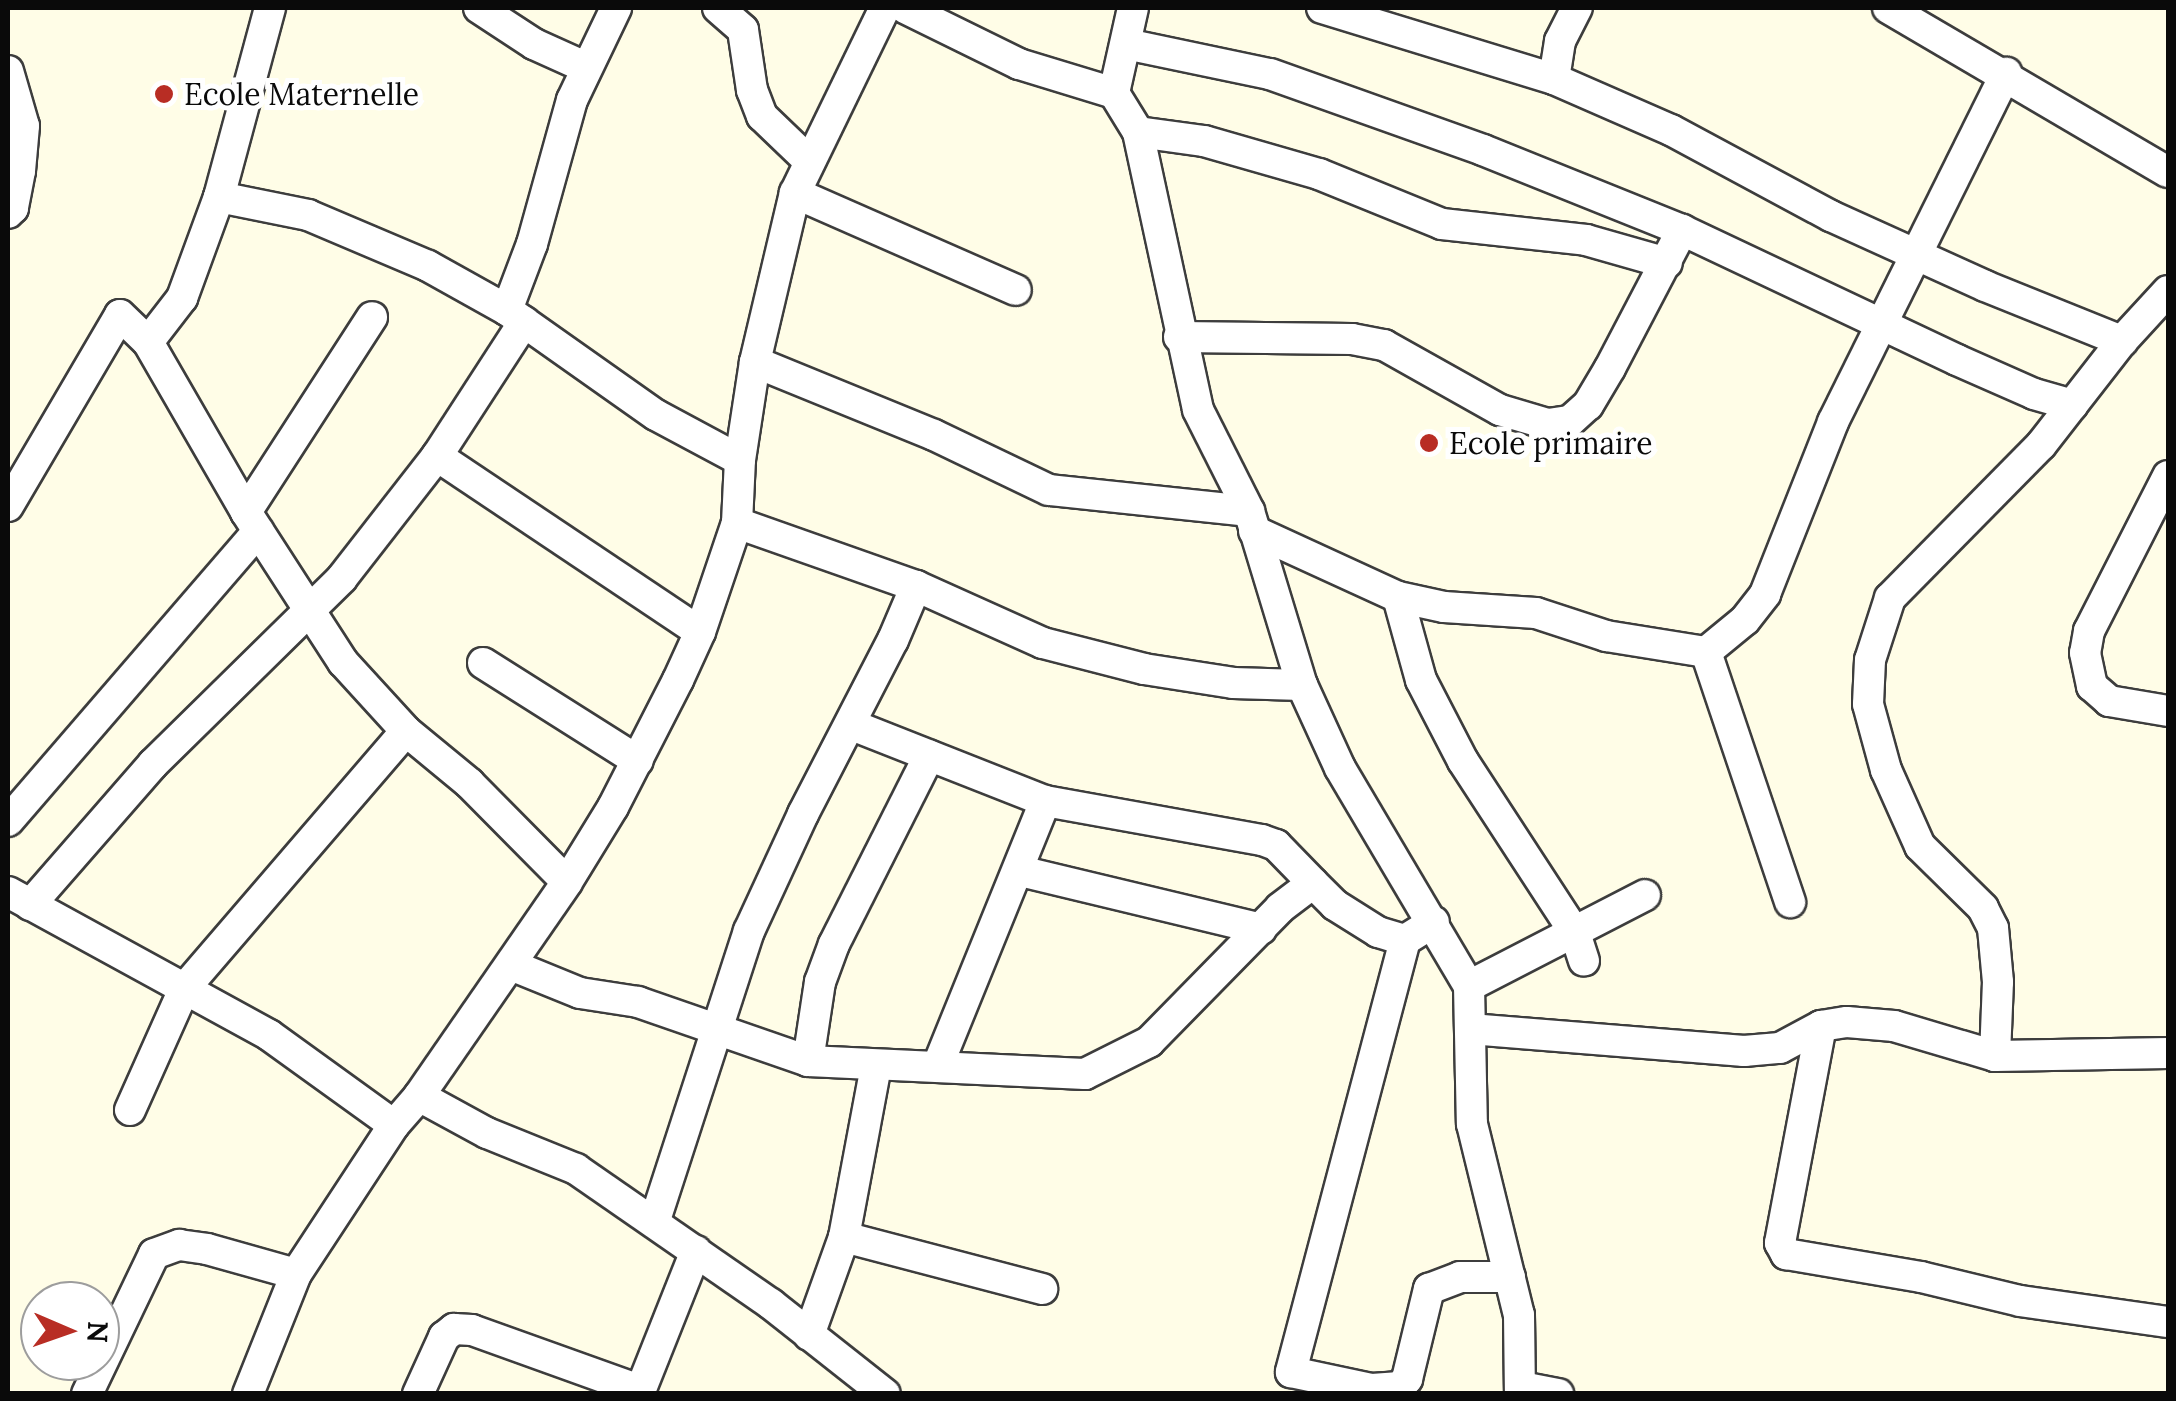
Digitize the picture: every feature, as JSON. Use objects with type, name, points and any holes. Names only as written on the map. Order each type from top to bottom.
[{"type":"street","points":[[148,342],[182,298],[220,197],[270,8]]},
{"type":"street","points":[[478,8],[534,44],[585,67]]},
{"type":"street","points":[[394,1125],[268,1035],[19,898],[342,578],[437,456],[515,316],[585,67],[616,8]]},
{"type":"street","points":[[718,8],[743,30],[752,90],[762,116],[809,160]]},
{"type":"street","points":[[248,1394],[296,1274],[394,1125],[419,1096],[567,882],[638,761],[700,632],[737,524],[740,460],[755,362],[796,193],[885,8]]},
{"type":"street","points":[[905,8],[1001,57],[1114,93],[1138,132],[1164,244],[1179,337],[1198,410],[1252,521],[1302,684],[1340,768],[1469,986],[1472,1124],[1519,1315],[1521,1390],[1558,1394]]},
{"type":"street","points":[[1114,93],[1134,8]]},
{"type":"street","points":[[1322,8],[1554,79],[1672,130],[1831,216],[2122,341]]},
{"type":"street","points":[[1554,79],[1560,41],[1577,8]]},
{"type":"street","points":[[1888,8],[2168,172]]},
{"type":"street","points":[[1126,44],[1270,74],[1468,145],[1682,230],[1882,326],[2034,394],[2072,405]]},
{"type":"street","points":[[8,71],[24,126],[20,170],[13,208],[8,214]]},
{"type":"street","points":[[755,362],[934,435],[1050,490],[1252,521],[1398,597],[1444,608],[1536,613],[1606,636],[1706,652],[1745,620],[1765,594],[1833,422],[2006,74]]},
{"type":"street","points":[[1138,132],[1204,141],[1319,174],[1442,224],[1586,240],[1667,263]]},
{"type":"street","points":[[796,193],[1016,290]]},
{"type":"street","points":[[220,197],[308,216],[428,266],[515,316],[656,415],[740,460]]},
{"type":"street","points":[[1179,337],[1352,338],[1384,345],[1500,410],[1548,424],[1570,421],[1588,405],[1682,230]]},
{"type":"street","points":[[1994,1056],[1998,982],[1993,928],[1983,908],[1920,846],[1886,770],[1868,704],[1870,660],[1890,598],[2041,445],[2122,341],[2168,291]]},
{"type":"street","points":[[8,506],[120,315],[148,342],[307,613],[343,662],[406,731],[469,783],[567,882]]},
{"type":"street","points":[[8,821],[252,522],[372,317]]},
{"type":"street","points":[[437,456],[700,632]]},
{"type":"street","points":[[2168,476],[2089,631],[2085,653],[2092,686],[2109,701],[2168,711]]},
{"type":"street","points":[[737,524],[916,586],[1043,643],[1233,683],[1302,684]]},
{"type":"street","points":[[655,1220],[749,931],[916,586]]},
{"type":"street","points":[[1398,597],[1422,680],[1463,761],[1580,947]]},
{"type":"street","points":[[1706,652],[1790,902]]},
{"type":"street","points":[[483,663],[638,761]]},
{"type":"street","points":[[852,725],[1045,801],[1276,845],[1335,904],[1378,932],[1405,940]]},
{"type":"street","points":[[130,1110],[184,989],[406,731]]},
{"type":"street","points":[[808,1061],[820,982],[834,944],[929,756]]},
{"type":"street","points":[[938,1064],[1020,871],[1045,801]]},
{"type":"street","points":[[1020,871],[1261,929]]},
{"type":"street","points":[[511,965],[580,994],[638,1002],[808,1061],[876,1066],[938,1064],[1085,1074],[1149,1042],[1261,929],[1314,883]]},
{"type":"street","points":[[1469,986],[1580,947],[1645,896]]},
{"type":"street","points":[[1434,922],[1405,940],[1290,1372],[1372,1389],[1400,1387],[1407,1379],[1428,1289],[1460,1277],[1510,1277]]},
{"type":"street","points":[[1470,1029],[1744,1050],[1780,1048],[1834,1022],[1894,1026],[1994,1056],[2168,1052]]},
{"type":"street","points":[[1821,1026],[1780,1243],[1786,1254],[1921,1277],[2020,1301],[2168,1322]]},
{"type":"street","points":[[809,1336],[844,1238],[876,1066]]},
{"type":"street","points":[[419,1096],[487,1133],[576,1169],[655,1220],[886,1394]]},
{"type":"street","points":[[844,1238],[1042,1290]]},
{"type":"street","points":[[87,1394],[154,1254],[180,1245],[296,1274]]},
{"type":"street","points":[[418,1394],[444,1337],[454,1329],[472,1330],[640,1392],[696,1251]]},
{"type":"place","name":"Ecole Maternelle","points":[[164,94]]},
{"type":"place","name":"Ecole primaire","points":[[1429,443]]}]
